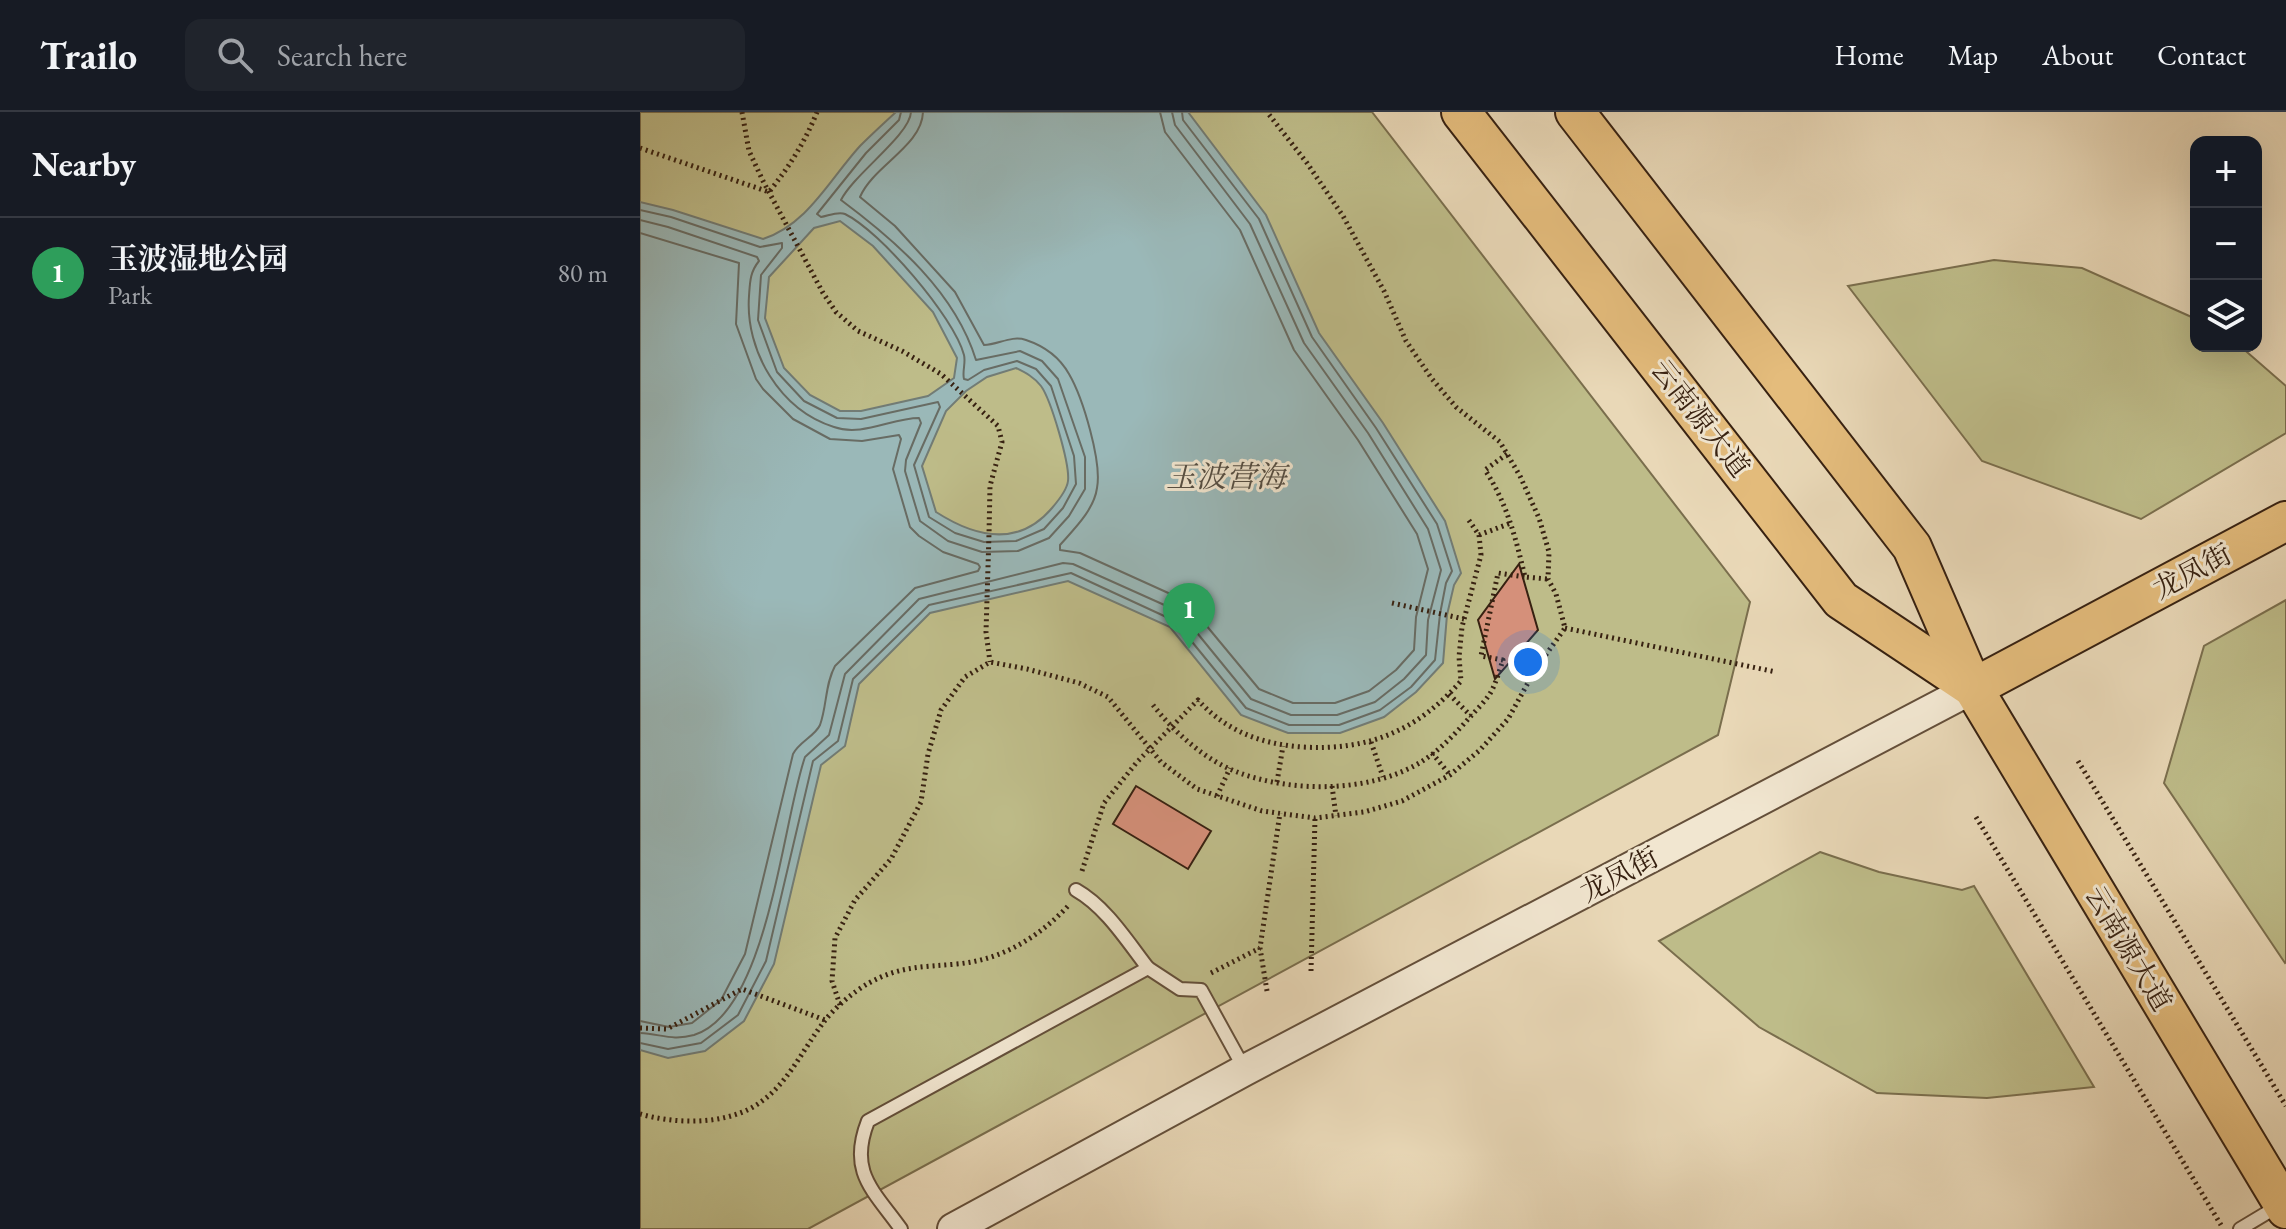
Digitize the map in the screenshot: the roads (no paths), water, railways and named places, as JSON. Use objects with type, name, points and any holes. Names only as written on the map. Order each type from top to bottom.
[{"type":"main road","name":"云南源大道","points":[[1461,112],[1841,600],[1973,688]]},
{"type":"main road","name":"云南源大道","points":[[1575,112],[1912,547],[1973,688],[2284,1206]]},
{"type":"main road","name":"龙凤街","points":[[1973,688],[2286,521]]},
{"type":"street","name":"龙凤街","points":[[953,1229],[1245,1070],[1973,688]]},
{"type":"lane","points":[[1076,890],[1087,896],[1116,927],[1148,968],[1180,989],[1201,990],[1245,1070]]},
{"type":"lane","points":[[901,1229],[866,1181],[860,1162],[860,1142],[868,1121],[1148,968]]},
{"type":"lane","points":[[2240,1229],[2284,1206]]},
{"type":"water","name":"玉波营海","points":[[896,112],[1188,112],[1266,215],[1319,333],[1383,423],[1445,521],[1461,573],[1454,585],[1447,615],[1443,663],[1416,692],[1384,717],[1340,733],[1288,733],[1241,715],[1170,627],[1068,581],[930,613],[859,684],[845,746],[821,765],[774,964],[744,1021],[705,1051],[668,1058],[640,1050],[640,202],[763,239],[793,223],[805,212],[860,146]],"holes":[[[840,221],[873,246],[933,312],[957,358],[954,378],[928,396],[861,411],[840,411],[810,395],[784,368],[765,318],[769,277],[814,228]],[[1016,368],[1036,380],[1045,393],[1063,447],[1067,484],[1052,508],[1025,529],[1011,533],[981,532],[966,528],[936,512],[922,466],[946,411],[966,391],[987,377]]]},
{"type":"place","name":"玉波湿地公园","points":[[1189,649]]}]
